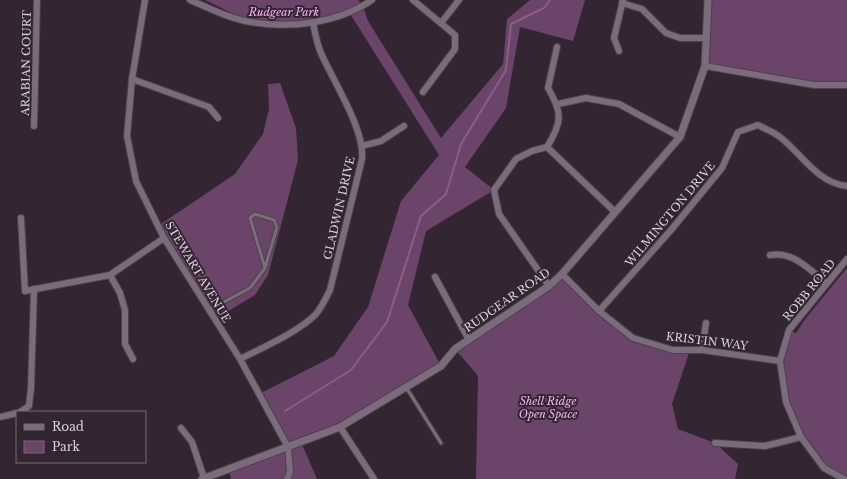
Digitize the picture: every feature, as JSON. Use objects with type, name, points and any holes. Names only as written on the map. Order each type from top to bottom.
[{"type":"street","name":"ARABIAN COURT","points":[[34,126],[37,0]]},
{"type":"street","name":"STEWART AVENUE","points":[[145,0],[132,79],[127,136],[136,181],[164,238],[240,359],[288,447]]},
{"type":"street","points":[[190,0],[250,22],[281,25],[313,23],[356,9],[372,0]]},
{"type":"street","points":[[413,0],[455,35],[455,49],[423,92]]},
{"type":"street","points":[[441,23],[459,0]]},
{"type":"street","name":"RUDGEAR ROAD","points":[[203,478],[340,426],[441,366],[455,349],[549,286],[562,274],[680,137],[706,66],[708,0]]},
{"type":"street","points":[[619,51],[614,38],[622,1],[642,9],[666,33],[680,38],[706,38]]},
{"type":"street","name":"GLADWIN DRIVE","points":[[240,359],[304,324],[317,313],[326,299],[330,290],[360,166],[362,146],[356,128],[320,53],[313,23]]},
{"type":"street","points":[[549,286],[499,214],[494,190],[516,159],[532,151],[547,148],[558,129],[558,104],[548,88],[557,47]]},
{"type":"street","points":[[706,66],[814,85],[847,85]]},
{"type":"street","points":[[132,79],[209,107],[218,118]]},
{"type":"street","points":[[558,104],[586,98],[619,104],[680,137]]},
{"type":"street","name":"WILMINGTON DRIVE","points":[[599,311],[671,230],[722,168],[738,132],[758,125],[780,136],[825,179],[836,185],[847,186]]},
{"type":"street","points":[[362,146],[381,141],[404,126]]},
{"type":"street","points":[[547,148],[615,212]]},
{"type":"street","points":[[21,218],[25,292],[110,275],[164,238]]},
{"type":"street","points":[[770,255],[780,254],[794,258],[826,283]]},
{"type":"street","name":"ROBB ROAD","points":[[844,479],[824,468],[801,437],[786,402],[780,361],[789,330],[847,259]]},
{"type":"street","name":"KRISTIN WAY","points":[[562,274],[599,311],[633,338],[673,350],[702,350],[780,361]]},
{"type":"street","points":[[110,275],[120,293],[125,310],[125,344],[132,360]]},
{"type":"street","points":[[435,277],[469,340]]},
{"type":"street","points":[[20,411],[29,406],[31,388],[34,289]]},
{"type":"street","points":[[702,350],[706,323]]},
{"type":"street","points":[[0,417],[16,413]]},
{"type":"street","points":[[340,426],[374,479]]},
{"type":"street","points":[[181,428],[192,442],[203,478]]},
{"type":"street","points":[[715,443],[765,446],[801,437]]},
{"type":"street","points":[[287,479],[290,472],[288,447]]},
{"type":"lane","points":[[209,310],[250,288],[265,268],[278,227],[274,220],[255,214],[250,218],[265,268]]},
{"type":"lane","points":[[406,387],[441,443]]},
{"type":"green space","name":"Rudgear Park","points":[[205,0],[358,0],[363,6],[368,21],[441,138],[503,64],[507,19],[530,0],[585,0],[573,41],[520,27],[506,108],[465,167],[494,190],[426,231],[408,305],[441,366],[340,427],[301,442],[317,479],[231,479],[229,469],[288,447],[259,394],[334,356],[368,307],[401,201],[439,155],[349,12],[313,23],[250,22]]},
{"type":"green space","points":[[708,0],[847,0],[847,85],[814,85],[705,66]]},
{"type":"green space","points":[[280,83],[296,128],[298,160],[268,275],[255,295],[215,319],[158,226],[235,174],[263,134],[269,109],[268,84]]},
{"type":"green space","points":[[847,268],[847,479],[844,479],[824,468],[801,437],[786,402],[780,361],[789,330],[796,333],[806,318]]},
{"type":"green space","name":"Shell Ridge Open Space","points":[[562,274],[633,338],[673,350],[690,350],[672,404],[678,429],[715,443],[738,464],[735,479],[476,479],[478,376],[455,349]]},
{"type":"waterway","points":[[285,411],[351,370],[387,322],[421,216],[446,194],[461,144],[506,70],[511,24],[544,8],[550,0]]}]
